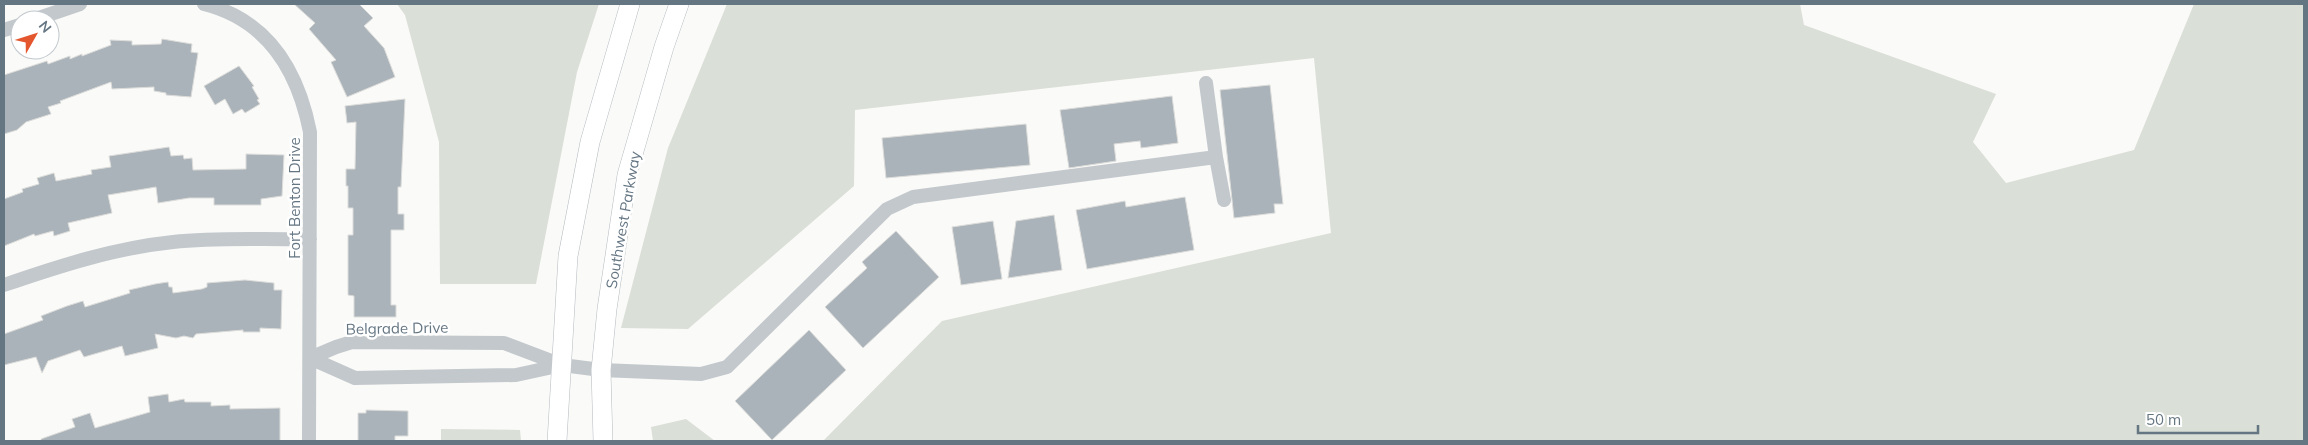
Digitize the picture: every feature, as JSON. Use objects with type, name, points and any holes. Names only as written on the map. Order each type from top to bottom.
[{"type":"main road","points":[[557,441],[568,256],[590,142],[630,4]]},
{"type":"main road","name":"Southwest Parkway","points":[[603,441],[602,370],[607,309],[627,176],[664,47],[679,4]]},
{"type":"street","points":[[60,11],[80,4]]},
{"type":"street","name":"Fort Benton Drive","points":[[204,4],[217,7],[244,21],[268,40],[284,60],[305,105],[310,132],[309,441]]},
{"type":"street","points":[[1206,83],[1224,200]]},
{"type":"street","name":"Belgrade Drive","points":[[310,358],[352,342],[504,343],[562,365],[602,370],[701,374],[727,367],[887,210],[913,197],[1216,157]]},
{"type":"street","points":[[4,285],[83,259],[173,242],[236,239],[310,239]]},
{"type":"street","name":"Belgrade Drive","points":[[310,358],[355,378],[516,375],[562,365]]},
{"type":"shaded area","points":[[397,4],[599,4],[577,72],[536,284],[440,284],[439,142],[405,15]]},
{"type":"shaded area","points":[[727,4],[1800,4],[1804,25],[1996,94],[1973,142],[2006,183],[2134,150],[2194,4],[2303,4],[2304,441],[823,441],[942,321],[1331,233],[1314,58],[855,110],[854,186],[688,329],[621,328],[668,148]]},
{"type":"shaded area","points":[[686,419],[715,441],[653,441],[651,427]]},
{"type":"shaded area","points":[[441,429],[520,430],[521,441],[441,441]]},
{"type":"building","points":[[294,4],[359,4],[373,18],[364,26],[384,48],[395,77],[347,97],[331,62],[336,60],[309,29],[315,23]]},
{"type":"building","points":[[162,39],[192,44],[191,52],[198,53],[191,97],[166,95],[166,93],[154,91],[154,87],[112,89],[111,82],[60,101],[61,103],[48,107],[51,114],[26,122],[17,130],[4,134],[4,75],[47,61],[48,64],[70,56],[70,59],[82,54],[82,56],[111,45],[110,40],[132,41],[132,45],[161,44]]},
{"type":"building","points":[[239,66],[254,86],[252,87],[260,104],[245,113],[242,109],[233,114],[225,99],[215,105],[204,86]]},
{"type":"building","points":[[1270,85],[1283,204],[1274,204],[1275,213],[1234,218],[1220,90]]},
{"type":"building","points":[[1172,96],[1178,143],[1141,148],[1140,141],[1114,144],[1116,161],[1069,168],[1060,110]]},
{"type":"building","points":[[405,99],[401,187],[398,187],[398,214],[404,214],[404,230],[391,230],[391,305],[396,305],[396,317],[354,317],[354,296],[348,295],[348,235],[353,235],[353,208],[348,208],[346,169],[355,169],[356,122],[347,123],[345,106]]},
{"type":"building","points":[[1026,124],[1030,165],[886,178],[882,138]]},
{"type":"building","points":[[169,147],[171,156],[183,155],[184,159],[192,158],[193,170],[246,169],[246,154],[284,155],[282,196],[261,199],[261,205],[214,205],[214,198],[189,198],[158,203],[156,187],[108,195],[112,213],[68,223],[70,231],[54,236],[53,231],[35,236],[34,234],[4,246],[4,199],[23,192],[22,189],[39,184],[37,178],[54,173],[56,181],[92,174],[91,170],[111,167],[109,156]]},
{"type":"building","points":[[1185,197],[1194,250],[1087,269],[1076,210],[1125,201],[1126,207]]},
{"type":"building","points":[[1054,215],[1062,270],[1008,278],[1016,221]]},
{"type":"building","points":[[993,221],[1002,279],[961,285],[952,227]]},
{"type":"building","points":[[896,231],[939,277],[863,348],[825,307],[867,268],[862,262]]},
{"type":"building","points":[[245,280],[274,283],[274,290],[282,290],[281,329],[260,328],[260,332],[243,332],[243,330],[196,334],[193,338],[184,336],[176,338],[155,334],[158,348],[125,356],[122,346],[84,357],[80,350],[48,361],[42,373],[36,357],[4,365],[4,334],[43,320],[41,316],[67,306],[83,301],[85,307],[130,293],[129,290],[168,282],[169,287],[172,287],[173,293],[202,289],[207,287],[207,283]]},
{"type":"building","points":[[809,330],[846,370],[772,440],[735,401]]},
{"type":"building","points":[[168,394],[169,402],[184,399],[185,402],[211,402],[211,406],[230,405],[230,409],[280,408],[280,441],[41,441],[41,439],[75,427],[72,419],[90,413],[95,428],[150,412],[148,397]]},
{"type":"building","points":[[366,410],[408,411],[408,436],[395,436],[395,441],[358,441],[358,413],[366,413]]}]
